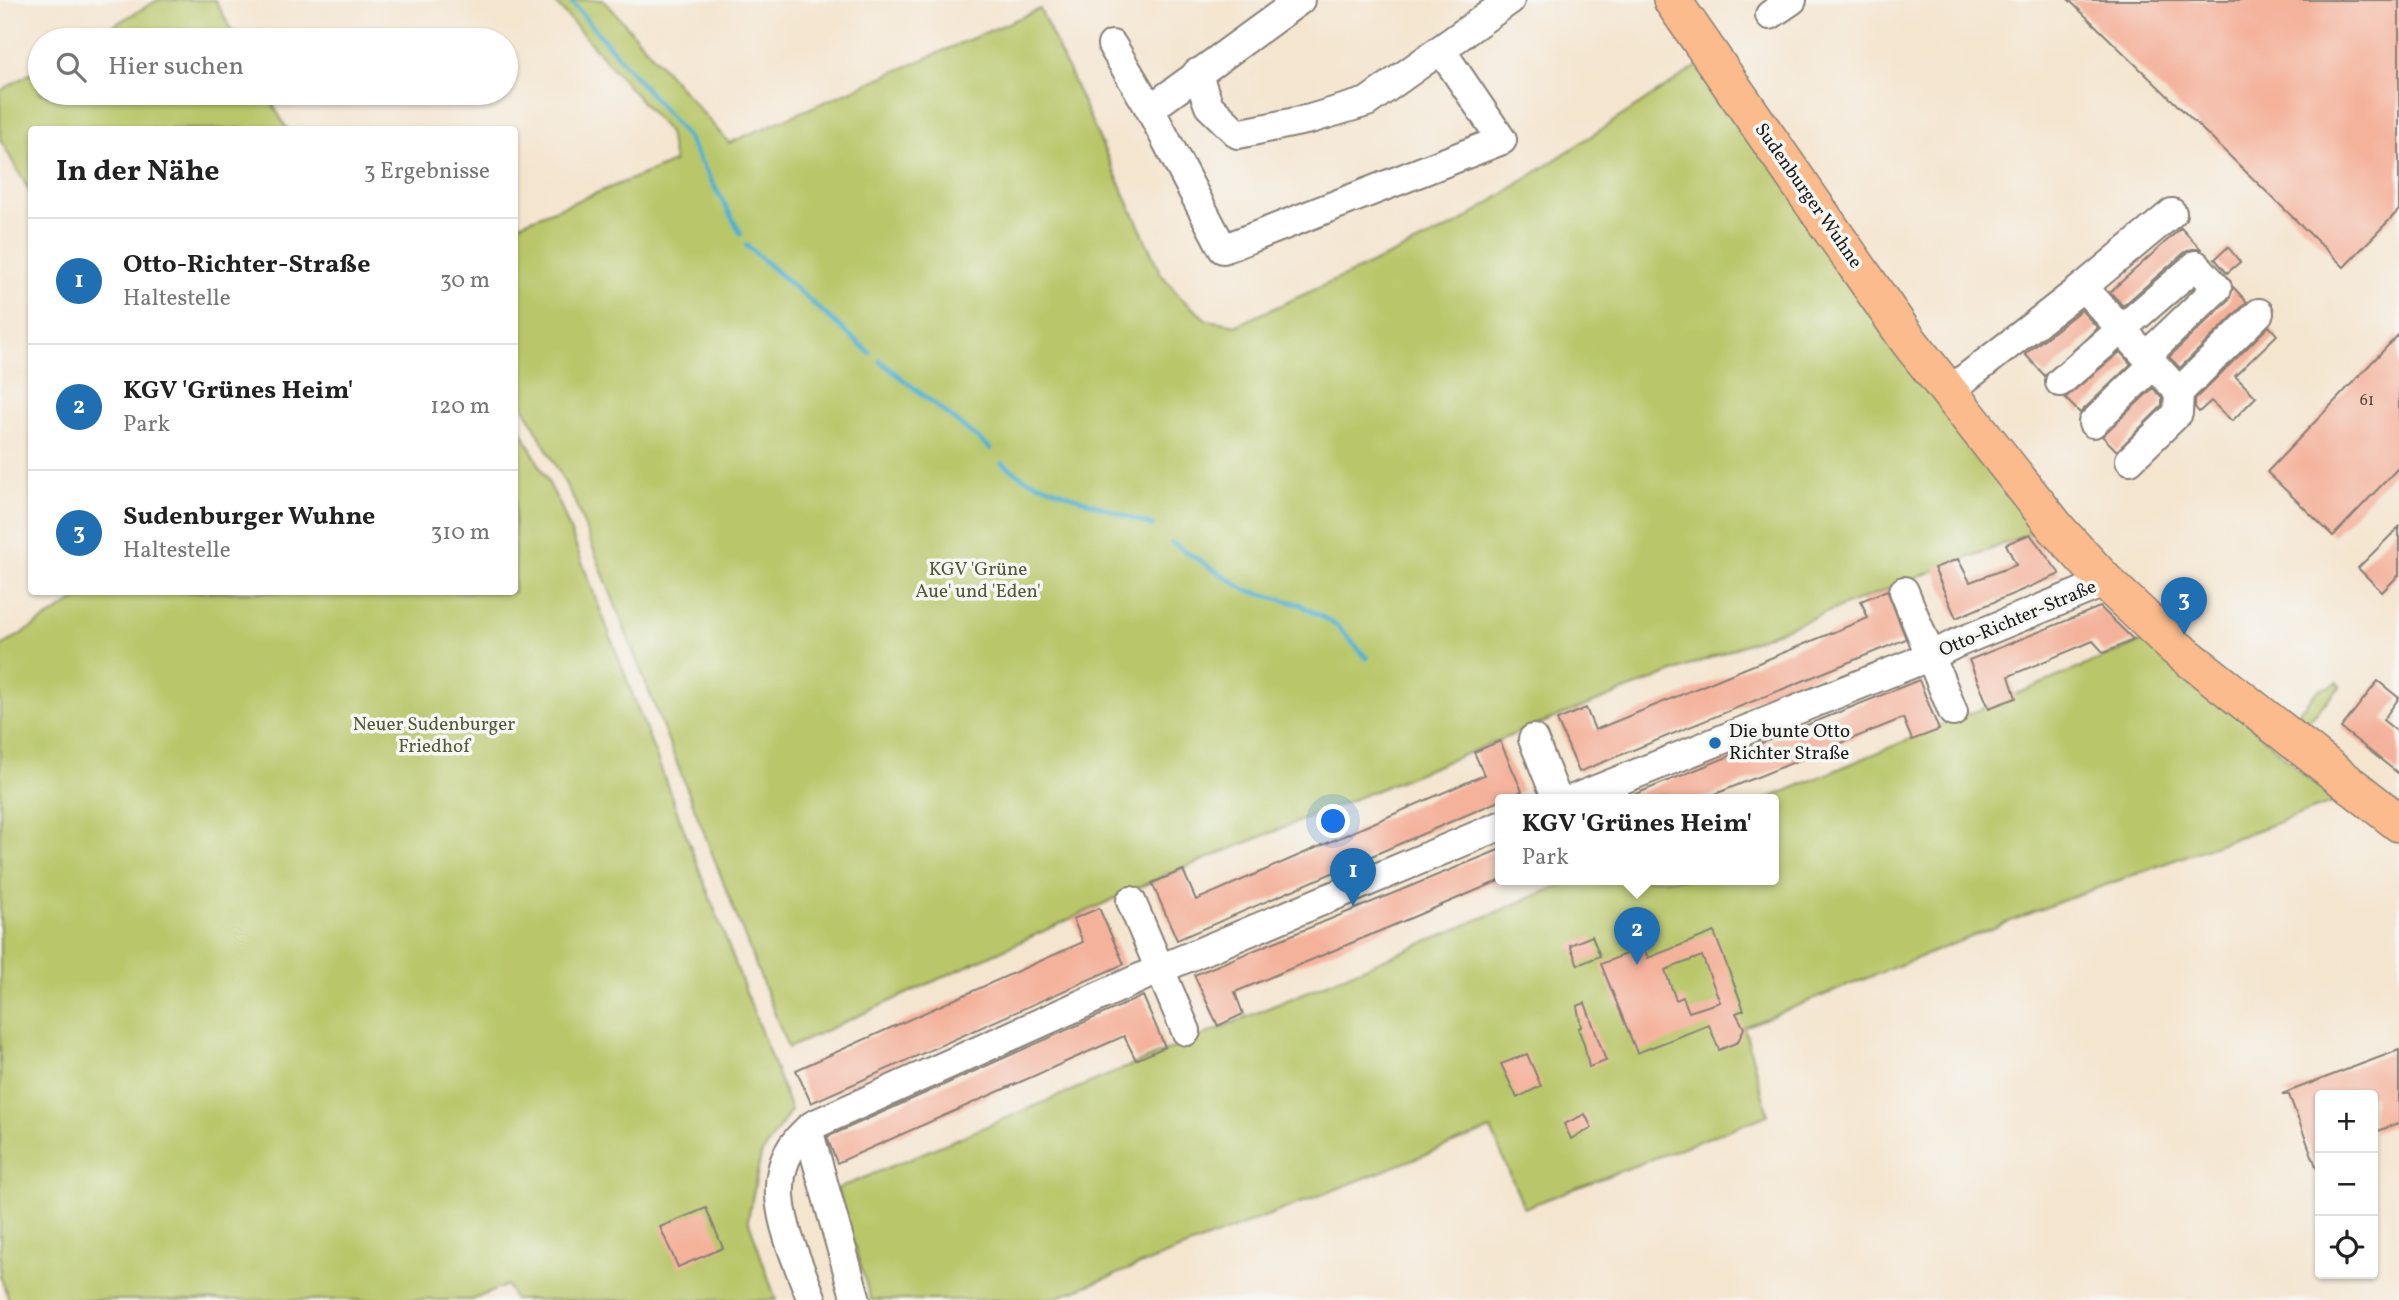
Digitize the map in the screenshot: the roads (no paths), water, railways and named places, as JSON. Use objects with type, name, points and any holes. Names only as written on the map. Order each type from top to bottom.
[{"type":"main road","name":"Sudenburger Wuhne","points":[[1672,0],[1884,306],[1948,392],[2023,488],[2106,582],[2175,647],[2399,823]]},
{"type":"street","points":[[1150,109],[1300,0]]},
{"type":"street","points":[[1197,73],[1209,106],[1238,134],[1310,119],[1367,102],[1510,0]]},
{"type":"street","points":[[1112,45],[1150,109],[1223,249],[1502,140],[1441,50]]},
{"type":"street","points":[[1948,392],[2083,287],[2172,213]]},
{"type":"street","points":[[2060,382],[2196,265],[2217,288],[2093,423]]},
{"type":"street","points":[[2083,287],[2179,392]]},
{"type":"street","points":[[2130,460],[2178,413],[2179,392],[2259,313]]},
{"type":"street","name":"Otto-Richter-Straße","points":[[1586,794],[1931,656],[2106,582]]},
{"type":"street","name":"Otto-Richter-Straße","points":[[1904,591],[1953,712]]},
{"type":"street","points":[[1533,739],[1555,794]]},
{"type":"street","points":[[812,1300],[784,1223],[779,1196],[780,1178],[787,1157],[807,1129],[1160,969],[1495,828]]},
{"type":"street","points":[[1131,901],[1186,1031]]},
{"type":"street","points":[[807,1129],[856,1300]]},
{"type":"waterway","points":[[570,0],[687,137],[741,234]]},
{"type":"waterway","points":[[746,245],[870,353]]},
{"type":"waterway","points":[[880,361],[991,449]]},
{"type":"waterway","points":[[1002,463],[1024,478],[1153,526]]},
{"type":"waterway","points":[[1172,543],[1246,590],[1299,604],[1336,625],[1367,658]]},
{"type":"place","name":"Sudenburger Wuhne","points":[[2184,635]]},
{"type":"place","name":"Die bunte Otto Richter Straße","points":[[1715,743]]},
{"type":"place","name":"Otto-Richter-Straße","points":[[1353,906]]},
{"type":"place","name":"KGV 'Grünes Heim'","points":[[1637,965]]},
{"type":"park label","name":"KGV 'Grüne Aue' und 'Eden'","points":[[978,581]]},
{"type":"park label","name":"Neuer Sudenburger Friedhof","points":[[434,736]]}]
